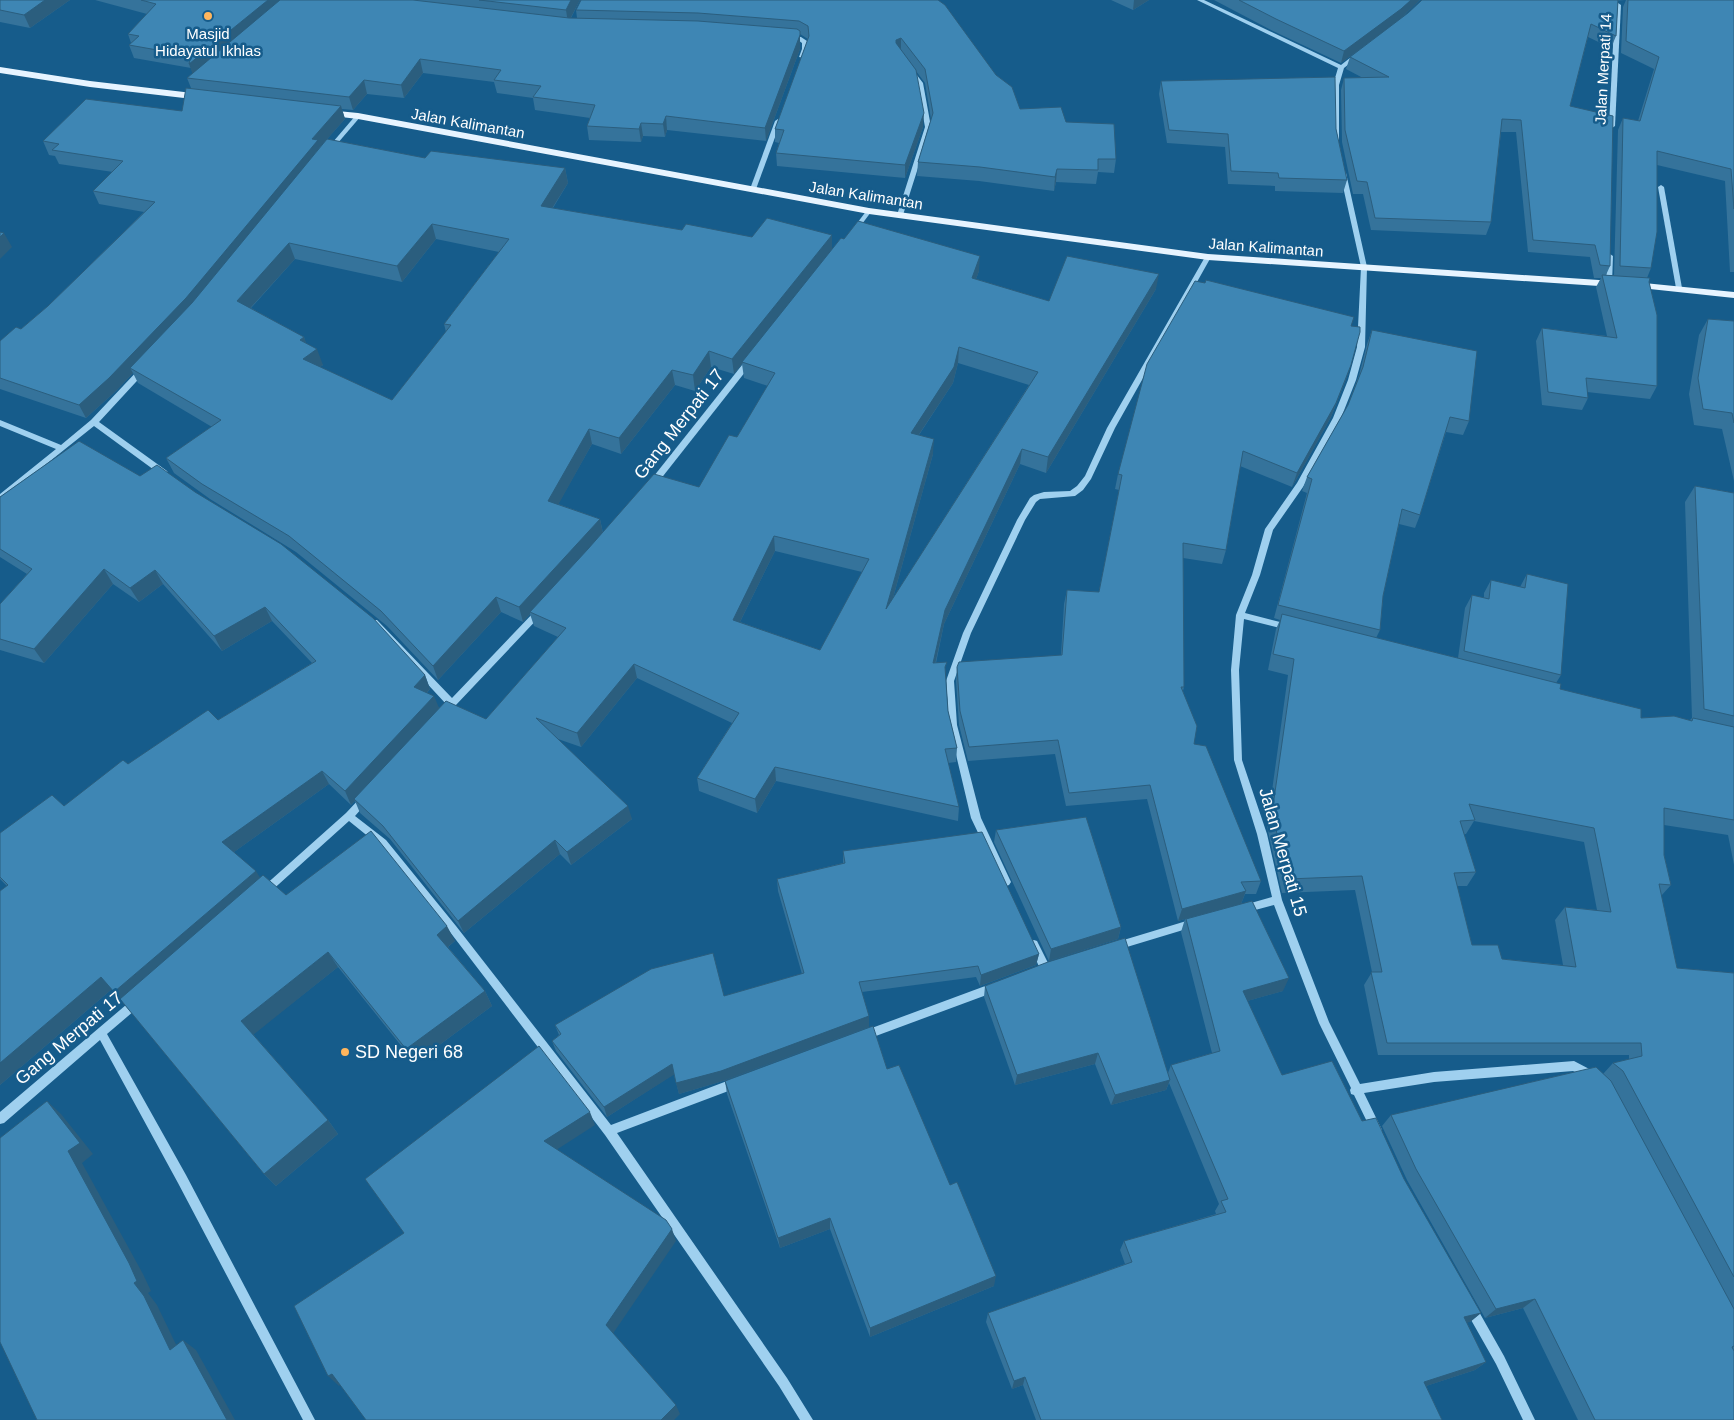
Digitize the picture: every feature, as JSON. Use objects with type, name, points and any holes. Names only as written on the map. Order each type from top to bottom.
[{"type":"main road","points":[[0,70],[184,92],[210,98]]},
{"type":"main road","name":"Jalan Kalimantan","points":[[318,112],[358,116],[869,211],[1208,257],[1679,288],[1734,295]]},
{"type":"street","points":[[1200,0],[1341,67]]},
{"type":"street","points":[[1610,3],[1618,6],[1627,3]]},
{"type":"street","name":"Jalan Merpati 14","points":[[1612,136],[1618,6]]},
{"type":"street","points":[[781,36],[799,38],[805,42],[805,49],[799,66]]},
{"type":"street","points":[[1339,152],[1336,142],[1336,85],[1341,67],[1363,50]]},
{"type":"street","points":[[900,215],[928,126],[920,83],[905,62]]},
{"type":"street","points":[[326,154],[358,116]]},
{"type":"street","points":[[752,188],[780,117]]},
{"type":"street","name":"Jalan Merpati 15","points":[[1341,161],[1364,267],[1361,347],[1352,380],[1336,418],[1300,485],[1269,529],[1256,575],[1240,615],[1235,670],[1238,760],[1262,834],[1277,900],[1324,1023],[1381,1139]]},
{"type":"street","points":[[1661,187],[1679,288]]},
{"type":"street","points":[[850,234],[869,211]]},
{"type":"street","points":[[1609,283],[1610,244]]},
{"type":"street","points":[[1009,889],[976,818],[953,725],[950,681],[967,633],[1021,520],[1038,497],[1044,494],[1072,494],[1080,488],[1088,477],[1115,419],[1208,257]]},
{"type":"street","name":"Gang Merpati 17","points":[[647,492],[758,351]]},
{"type":"street","points":[[0,498],[94,422],[148,365]]},
{"type":"street","points":[[94,422],[174,480]]},
{"type":"street","points":[[0,423],[61,448]]},
{"type":"street","points":[[439,718],[546,604]]},
{"type":"street","points":[[1240,615],[1296,629]]},
{"type":"street","points":[[368,617],[383,629],[452,704]]},
{"type":"street","points":[[256,899],[349,816],[374,788]]},
{"type":"street","points":[[349,816],[383,843],[609,1131],[783,1382],[807,1420]]},
{"type":"street","points":[[1231,913],[1277,900]]},
{"type":"street","points":[[1110,948],[1202,921]]},
{"type":"street","points":[[1029,933],[1045,968]]},
{"type":"street","points":[[854,1039],[1009,982]]},
{"type":"street","name":"Gang Merpati 17","points":[[0,1119],[145,995]]},
{"type":"street","points":[[101,1033],[182,1179],[309,1420]]},
{"type":"street","points":[[1356,1090],[1434,1077],[1574,1066],[1589,1074],[1600,1083]]},
{"type":"street","points":[[609,1131],[745,1080]]},
{"type":"street","points":[[1464,1295],[1500,1360],[1528,1420]]},
{"type":"building","points":[[0,0],[45,0],[24,15],[0,10]]},
{"type":"building","points":[[141,0],[268,0],[189,64],[191,56],[129,45],[139,36],[128,34],[156,4]]},
{"type":"building","points":[[280,0],[413,0],[569,18],[698,21],[797,29],[800,31],[800,35],[765,128],[666,116],[663,124],[641,123],[639,129],[587,126],[595,105],[533,97],[541,86],[494,80],[501,70],[420,59],[401,85],[364,80],[349,97],[187,78]]},
{"type":"building","points":[[479,0],[571,0],[566,10]]},
{"type":"building","points":[[581,0],[938,0],[945,5],[996,75],[1012,87],[1020,109],[1061,107],[1066,122],[1114,124],[1116,159],[1098,159],[1098,170],[1057,169],[1055,177],[980,167],[918,162],[933,113],[925,69],[901,38],[896,40],[896,43],[916,70],[924,113],[905,165],[776,153],[784,130],[775,129],[809,36],[808,26],[799,21],[698,13],[576,10]]},
{"type":"building","points":[[1239,0],[1411,0],[1344,51]]},
{"type":"building","points":[[1422,0],[1618,0],[1616,36],[1591,24],[1570,106],[1613,116],[1610,266],[1600,265],[1595,245],[1533,240],[1521,120],[1502,119],[1491,222],[1375,218],[1367,182],[1357,181],[1345,130],[1344,78],[1389,77],[1350,57],[1408,13]]},
{"type":"building","points":[[1628,0],[1734,0],[1734,209],[1731,169],[1657,151],[1657,232],[1651,268],[1620,266],[1623,118],[1640,121],[1659,57],[1626,41]]},
{"type":"building","points":[[1335,77],[1336,129],[1347,180],[1279,178],[1278,173],[1231,171],[1228,134],[1169,130],[1161,81]]},
{"type":"building","points":[[186,88],[341,106],[312,139],[318,140],[186,298],[109,378],[79,405],[0,378],[0,341],[16,327],[21,329],[48,306],[155,202],[93,191],[123,161],[52,150],[59,144],[43,141],[86,99],[182,111]]},
{"type":"building","points":[[327,139],[425,158],[431,151],[565,168],[541,206],[682,230],[686,224],[752,237],[767,218],[832,235],[732,359],[709,351],[693,375],[672,370],[619,438],[589,429],[548,501],[600,519],[519,607],[496,597],[433,666],[381,611],[289,536],[202,484],[166,458],[221,420],[130,368],[192,303]],"holes":[[[432,224],[509,239],[444,324],[451,325],[392,400],[303,359],[317,349],[300,340],[304,337],[237,301],[289,243],[397,266]]]},
{"type":"building","points":[[858,221],[980,256],[972,278],[1049,301],[1067,256],[1159,274],[1048,457],[1022,449],[945,610],[933,663],[947,662],[945,667],[948,711],[957,748],[945,749],[959,807],[775,767],[755,799],[697,778],[739,713],[634,664],[577,733],[536,718],[628,806],[567,852],[555,840],[458,921],[383,826],[354,799],[446,701],[486,719],[566,628],[530,612],[654,474],[699,487],[729,435],[737,437],[775,373],[742,362],[841,238],[844,239]],"holes":[[[959,347],[1038,372],[886,609],[934,439],[911,433],[954,367]],[[774,536],[869,559],[820,650],[733,620]]]},
{"type":"building","points":[[1602,275],[1650,278],[1649,282],[1657,315],[1657,386],[1586,378],[1588,398],[1548,392],[1542,328],[1617,338]]},
{"type":"building","points":[[1206,280],[1354,317],[1351,326],[1360,327],[1360,332],[1351,365],[1336,403],[1297,473],[1243,451],[1226,550],[1183,543],[1184,687],[1181,687],[1197,726],[1194,744],[1206,746],[1261,881],[1241,882],[1246,891],[1182,909],[1150,785],[1069,793],[1058,740],[969,747],[960,711],[957,667],[959,662],[1062,655],[1067,590],[1099,592],[1122,475],[1118,474],[1147,364],[1195,281],[1205,283]]},
{"type":"building","points":[[1708,319],[1734,321],[1734,423],[1732,413],[1703,409],[1698,378]]},
{"type":"building","points":[[1372,330],[1477,351],[1469,421],[1450,417],[1420,515],[1402,509],[1383,596],[1380,630],[1278,605],[1312,479],[1307,477],[1348,405],[1363,367]]},
{"type":"building","points":[[79,441],[140,476],[157,465],[195,492],[281,544],[373,618],[425,675],[414,687],[434,696],[345,791],[322,771],[222,842],[256,871],[114,992],[101,977],[0,1063],[0,891],[8,885],[0,877],[0,833],[52,795],[64,806],[123,760],[128,764],[208,710],[218,720],[316,661],[265,607],[214,636],[155,570],[130,588],[104,569],[34,649],[0,639],[0,604],[32,569],[0,549],[0,497]]},
{"type":"building","points":[[1695,486],[1734,493],[1734,716],[1704,709]]},
{"type":"building","points":[[1527,574],[1568,584],[1561,675],[1464,651],[1472,595],[1489,599],[1491,580],[1525,588]]},
{"type":"building","points":[[1282,614],[1561,684],[1560,689],[1641,709],[1641,718],[1674,716],[1692,721],[1693,718],[1734,727],[1734,820],[1664,808],[1664,855],[1671,885],[1659,884],[1677,968],[1734,973],[1734,1277],[1623,1071],[1613,1063],[1642,1056],[1641,1043],[1387,1043],[1371,972],[1382,972],[1362,876],[1288,879],[1272,813],[1294,659],[1273,654]],"holes":[[[1469,804],[1594,828],[1611,912],[1565,907],[1576,967],[1502,959],[1498,945],[1472,945],[1454,873],[1476,872],[1460,821],[1475,820]]]},
{"type":"building","points":[[1086,817],[1121,927],[1051,949],[996,830]]},
{"type":"building","points":[[371,831],[447,926],[437,935],[485,991],[406,1049],[328,952],[241,1021],[328,1120],[264,1174],[120,999],[263,875],[286,895]]},
{"type":"building","points":[[982,832],[1039,954],[981,975],[978,966],[859,982],[869,1016],[721,1071],[676,1083],[672,1064],[604,1107],[552,1041],[561,1034],[555,1025],[651,969],[713,953],[724,996],[804,973],[777,879],[845,863],[843,851]]},
{"type":"building","points":[[1252,901],[1289,978],[1243,991],[1282,1075],[1332,1061],[1362,1121],[1376,1118],[1404,1179],[1481,1313],[1464,1317],[1486,1362],[1424,1382],[1442,1420],[1041,1420],[1025,1377],[1014,1381],[988,1313],[1132,1262],[1124,1241],[1226,1212],[1221,1201],[1228,1199],[1171,1065],[1220,1051],[1186,919]]},
{"type":"building","points":[[1125,938],[1170,1080],[1115,1095],[1098,1053],[1017,1075],[985,986],[1048,962]]},
{"type":"building","points":[[873,1026],[887,1069],[899,1065],[950,1185],[957,1182],[996,1276],[870,1328],[830,1218],[778,1238],[725,1081]]},
{"type":"building","points":[[539,1046],[590,1112],[544,1141],[666,1220],[672,1229],[606,1325],[676,1405],[661,1420],[366,1420],[332,1374],[328,1376],[294,1306],[404,1233],[365,1179]]},
{"type":"building","points":[[1596,1067],[1611,1081],[1734,1309],[1734,1346],[1732,1347],[1734,1351],[1734,1420],[1595,1420],[1535,1299],[1496,1309],[1416,1169],[1391,1115]]},
{"type":"building","points":[[47,1101],[80,1143],[68,1151],[129,1263],[137,1281],[134,1283],[144,1296],[170,1350],[183,1340],[227,1420],[37,1420],[0,1342],[0,1138]]},
{"type":"place","name":"Masjid Hidayatul Ikhlas","points":[[208,16]]},
{"type":"place","name":"SD Negeri 68","points":[[345,1052]]}]
